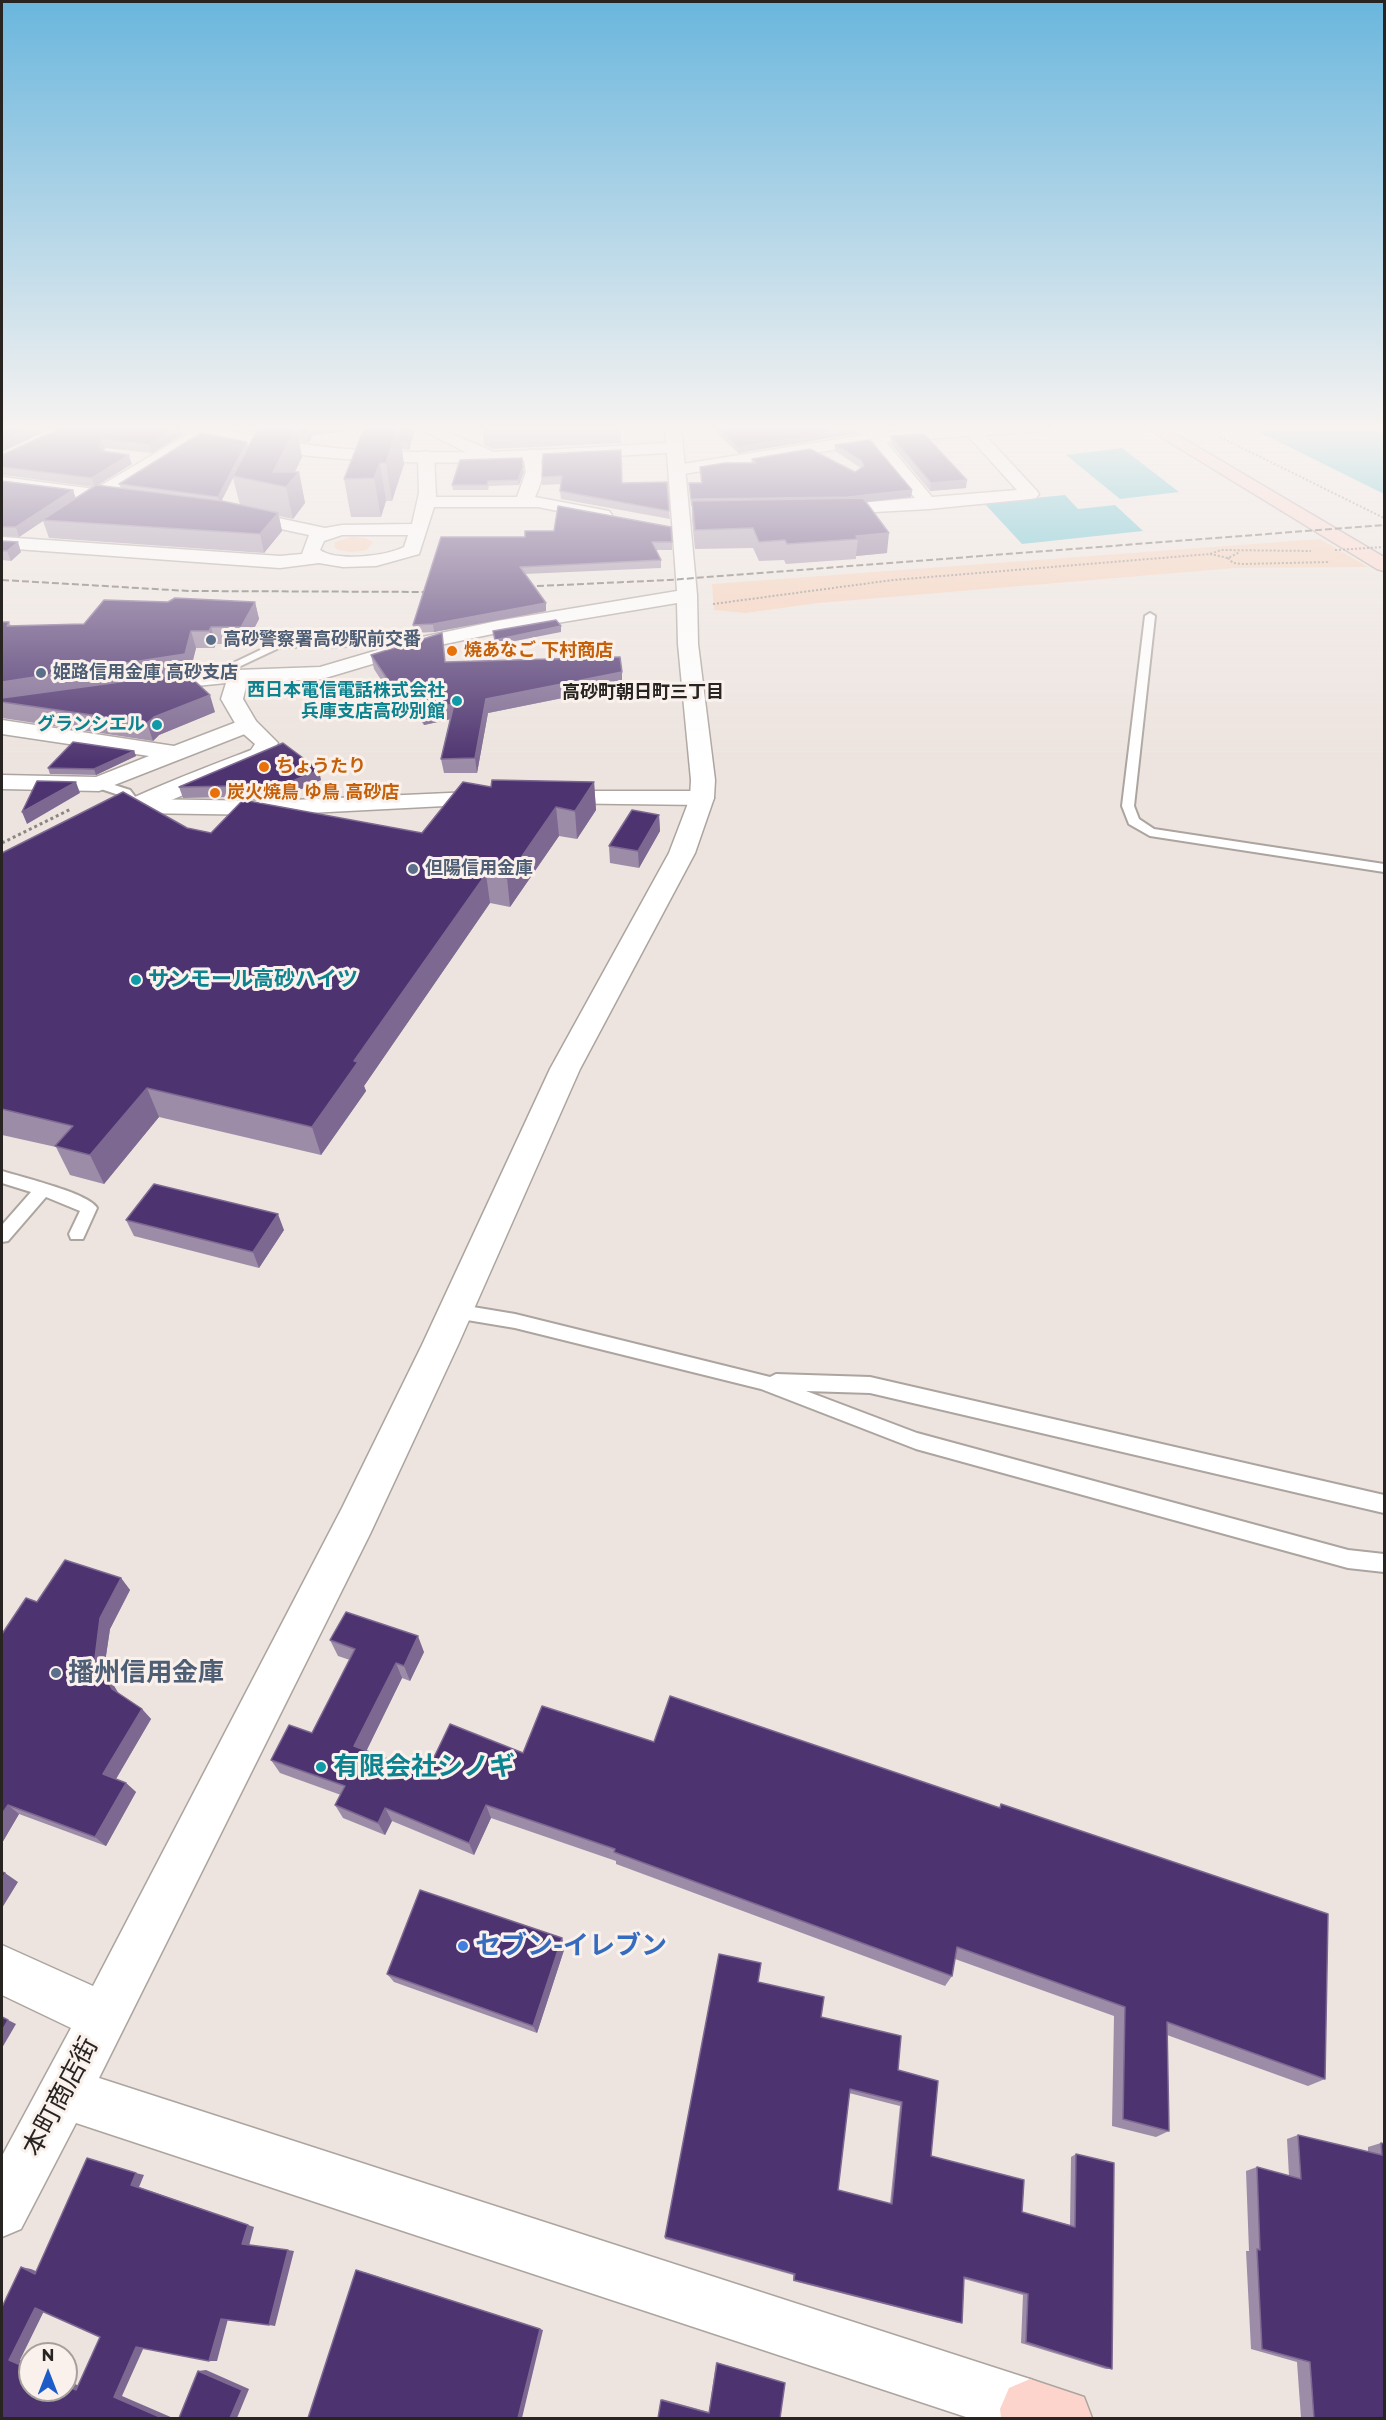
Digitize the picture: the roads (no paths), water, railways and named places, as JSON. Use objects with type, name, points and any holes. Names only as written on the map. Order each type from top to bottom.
[{"type":"main road","points":[[1340,539],[1384,565]]},
{"type":"street","points":[[24,544],[32,539]]},
{"type":"street","points":[[316,539],[310,552],[318,558]]},
{"type":"street","points":[[2,543],[280,562],[318,558],[394,559],[412,550],[416,539]]},
{"type":"street","points":[[135,806],[179,810],[271,809],[430,798],[702,798],[703,780],[688,644],[698,600],[684,539]]},
{"type":"street","points":[[131,687],[209,677],[321,673],[422,643],[497,627],[698,600]]},
{"type":"street","points":[[83,834],[135,806],[259,755],[267,743],[248,724],[232,699],[238,677]]},
{"type":"street","points":[[3,714],[174,753]]},
{"type":"street","points":[[2,782],[99,784],[248,724]]},
{"type":"street","name":"本町商店街","points":[[2,2210],[104,2017],[346,1542],[455,1311],[565,1069],[608,994],[682,853],[702,798]]},
{"type":"street","points":[[2,1970],[104,2017]]},
{"type":"street","points":[[64,2093],[1041,2415]]},
{"type":"lane","points":[[1150,616],[1128,806],[1133,821],[1150,832],[1384,868]]},
{"type":"lane","points":[[209,677],[279,644],[422,643]]},
{"type":"lane","points":[[99,784],[126,793],[135,806]]},
{"type":"lane","points":[[2,1177],[89,1208],[77,1234]]},
{"type":"lane","points":[[2,1236],[42,1190]]},
{"type":"lane","points":[[455,1311],[515,1321],[763,1382],[916,1441],[1348,1558],[1384,1563]]},
{"type":"lane","points":[[763,1382],[870,1385],[1384,1504]]},
{"type":"water","points":[[1017,539],[1069,539],[1022,544]]},
{"type":"railway","points":[[517,587],[669,580],[1203,539]]},
{"type":"railway","points":[[2,580],[189,591],[439,592]]},
{"type":"place","name":"高砂警察署高砂駅前交番","points":[[211,640]]},
{"type":"place","name":"焼あなご 下村商店","points":[[452,651]]},
{"type":"place","name":"姫路信用金庫 高砂支店","points":[[41,673]]},
{"type":"place","name":"西日本電信電話株式会社 兵庫支店高砂別館","points":[[457,701]]},
{"type":"place","name":"グランシエル","points":[[157,725]]},
{"type":"place","name":"ちょうたり","points":[[264,767]]},
{"type":"place","name":"炭火焼鳥 ゆ鳥 高砂店","points":[[215,793]]},
{"type":"place","name":"但陽信用金庫","points":[[413,869]]},
{"type":"place","name":"サンモール高砂ハイツ","points":[[136,980]]},
{"type":"place","name":"播州信用金庫","points":[[56,1673]]},
{"type":"place","name":"有限会社シノギ","points":[[321,1767]]},
{"type":"place","name":"セブン-イレブン","points":[[463,1946]]},
{"type":"district","name":"高砂町朝日町三丁目","points":[[643,693]]}]
